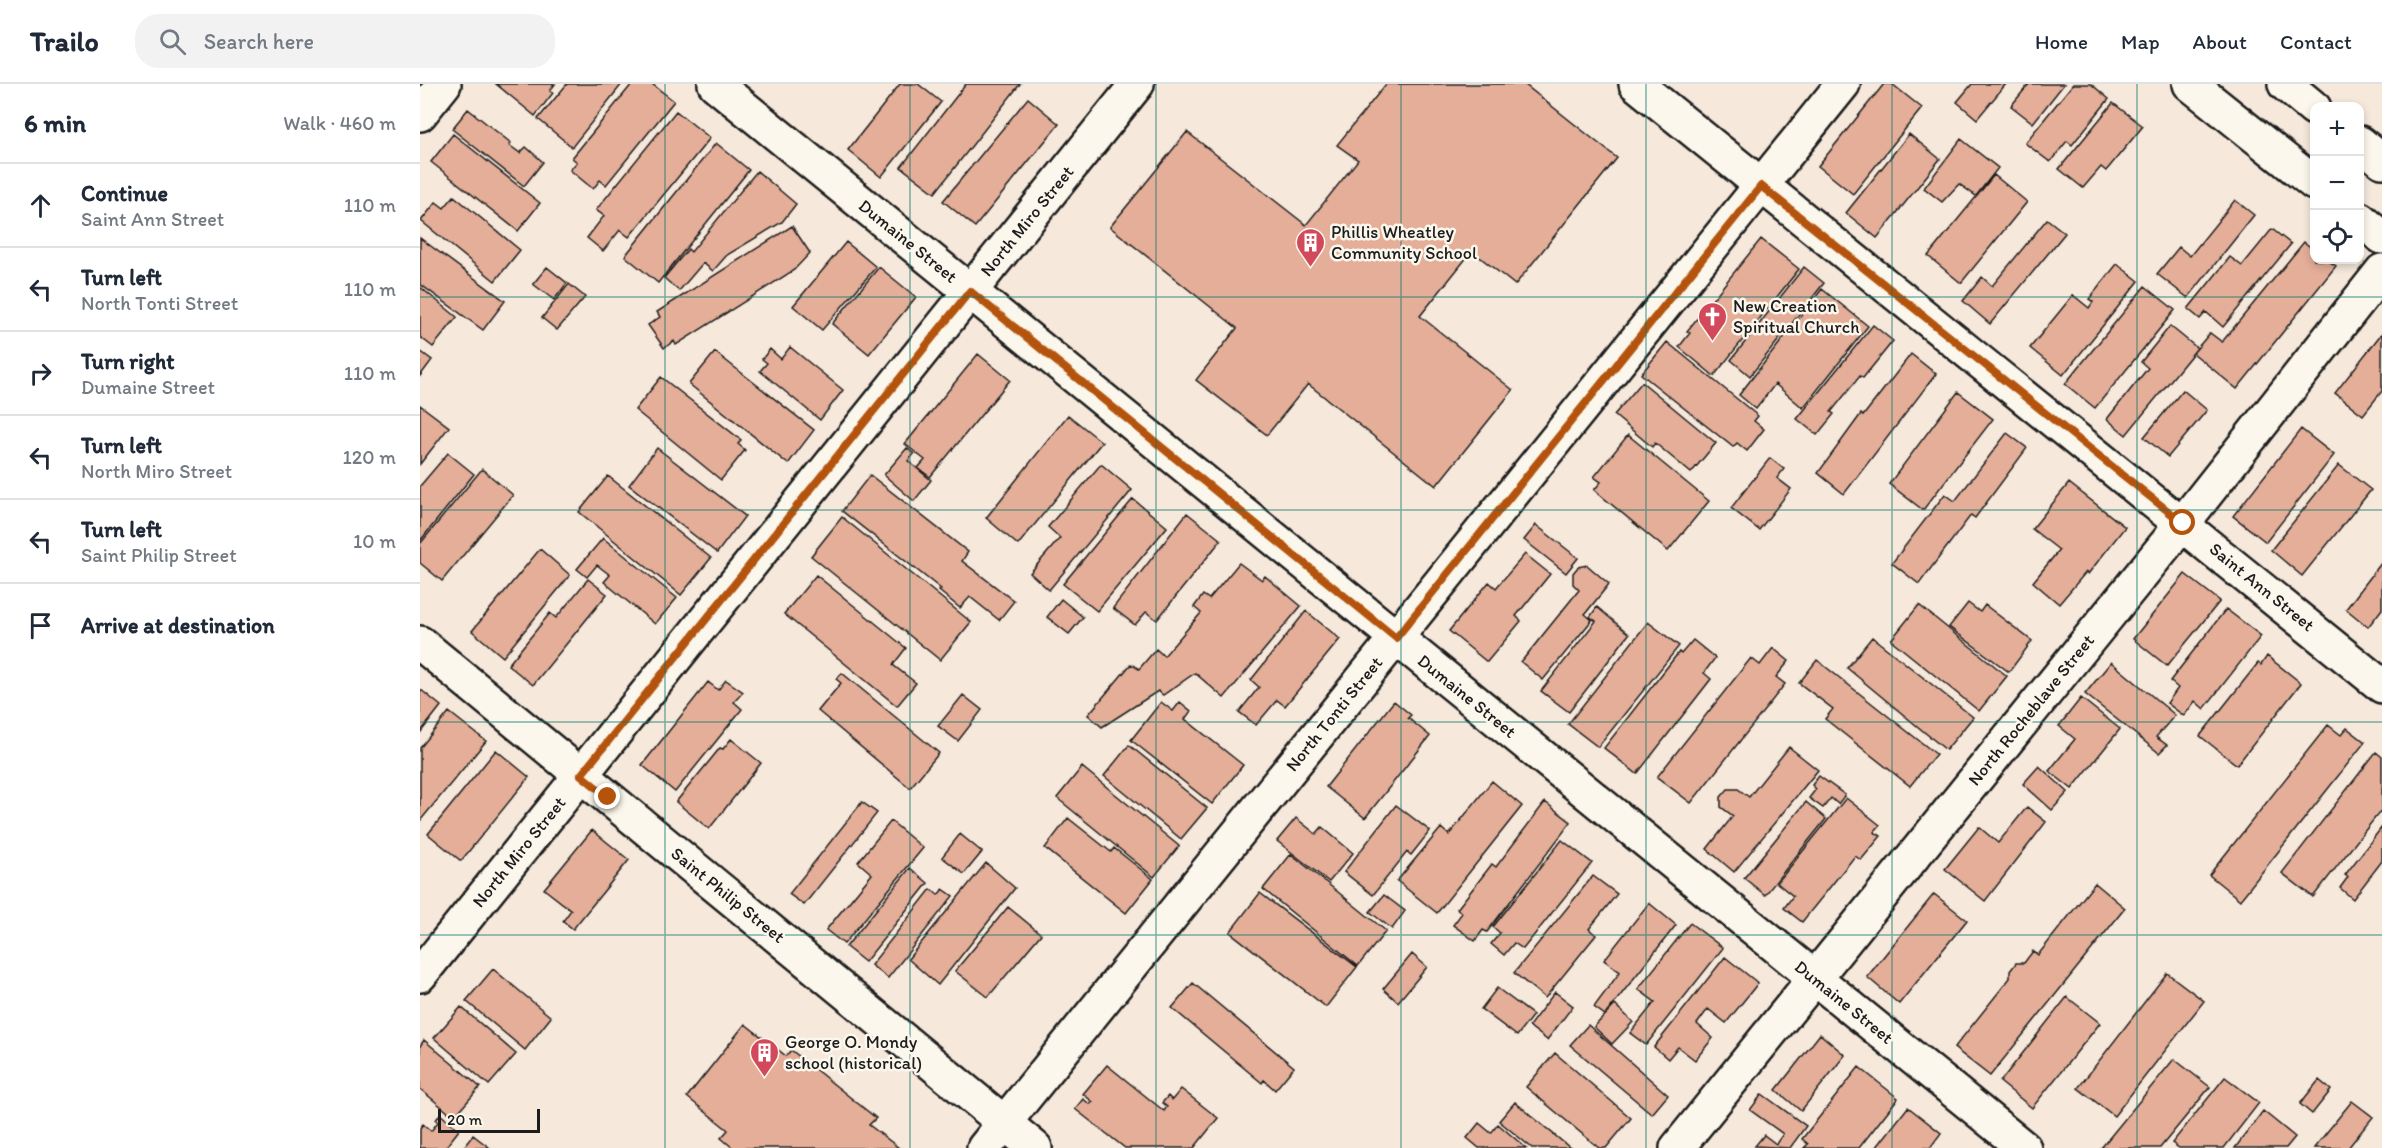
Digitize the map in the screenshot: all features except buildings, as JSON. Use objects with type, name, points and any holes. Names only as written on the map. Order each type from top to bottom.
[{"type":"street","points":[[420,114],[444,84]]},
{"type":"street","name":"Dumaine Street","points":[[715,84],[2024,1148]]},
{"type":"street","name":"North Miro Street","points":[[420,975],[1137,84]]},
{"type":"street","name":"Saint Ann Street","points":[[1636,84],[2183,523],[2382,686]]},
{"type":"street","name":"North Tonti Street","points":[[984,1148],[1843,84]]},
{"type":"street","points":[[2190,84],[2310,180]]},
{"type":"street","points":[[2285,84],[2310,105]]},
{"type":"street","points":[[2364,146],[2382,161]]},
{"type":"street","points":[[2364,222],[2382,237]]},
{"type":"street","name":"North Rocheblave Street","points":[[1677,1148],[2183,523],[2382,271]]},
{"type":"street","name":"Saint Philip Street","points":[[420,643],[1035,1148]]},
{"type":"place","name":"Phillis Wheatley Community School","points":[[1310,268]]},
{"type":"place","name":"New Creation Spiritual Church","points":[[1712,342]]},
{"type":"place","name":"George O. Mondy school (historical)","points":[[764,1078]]},
{"type":"route","points":[[608,797],[581,775],[970,291],[1396,638],[1761,186],[2183,523]]}]
